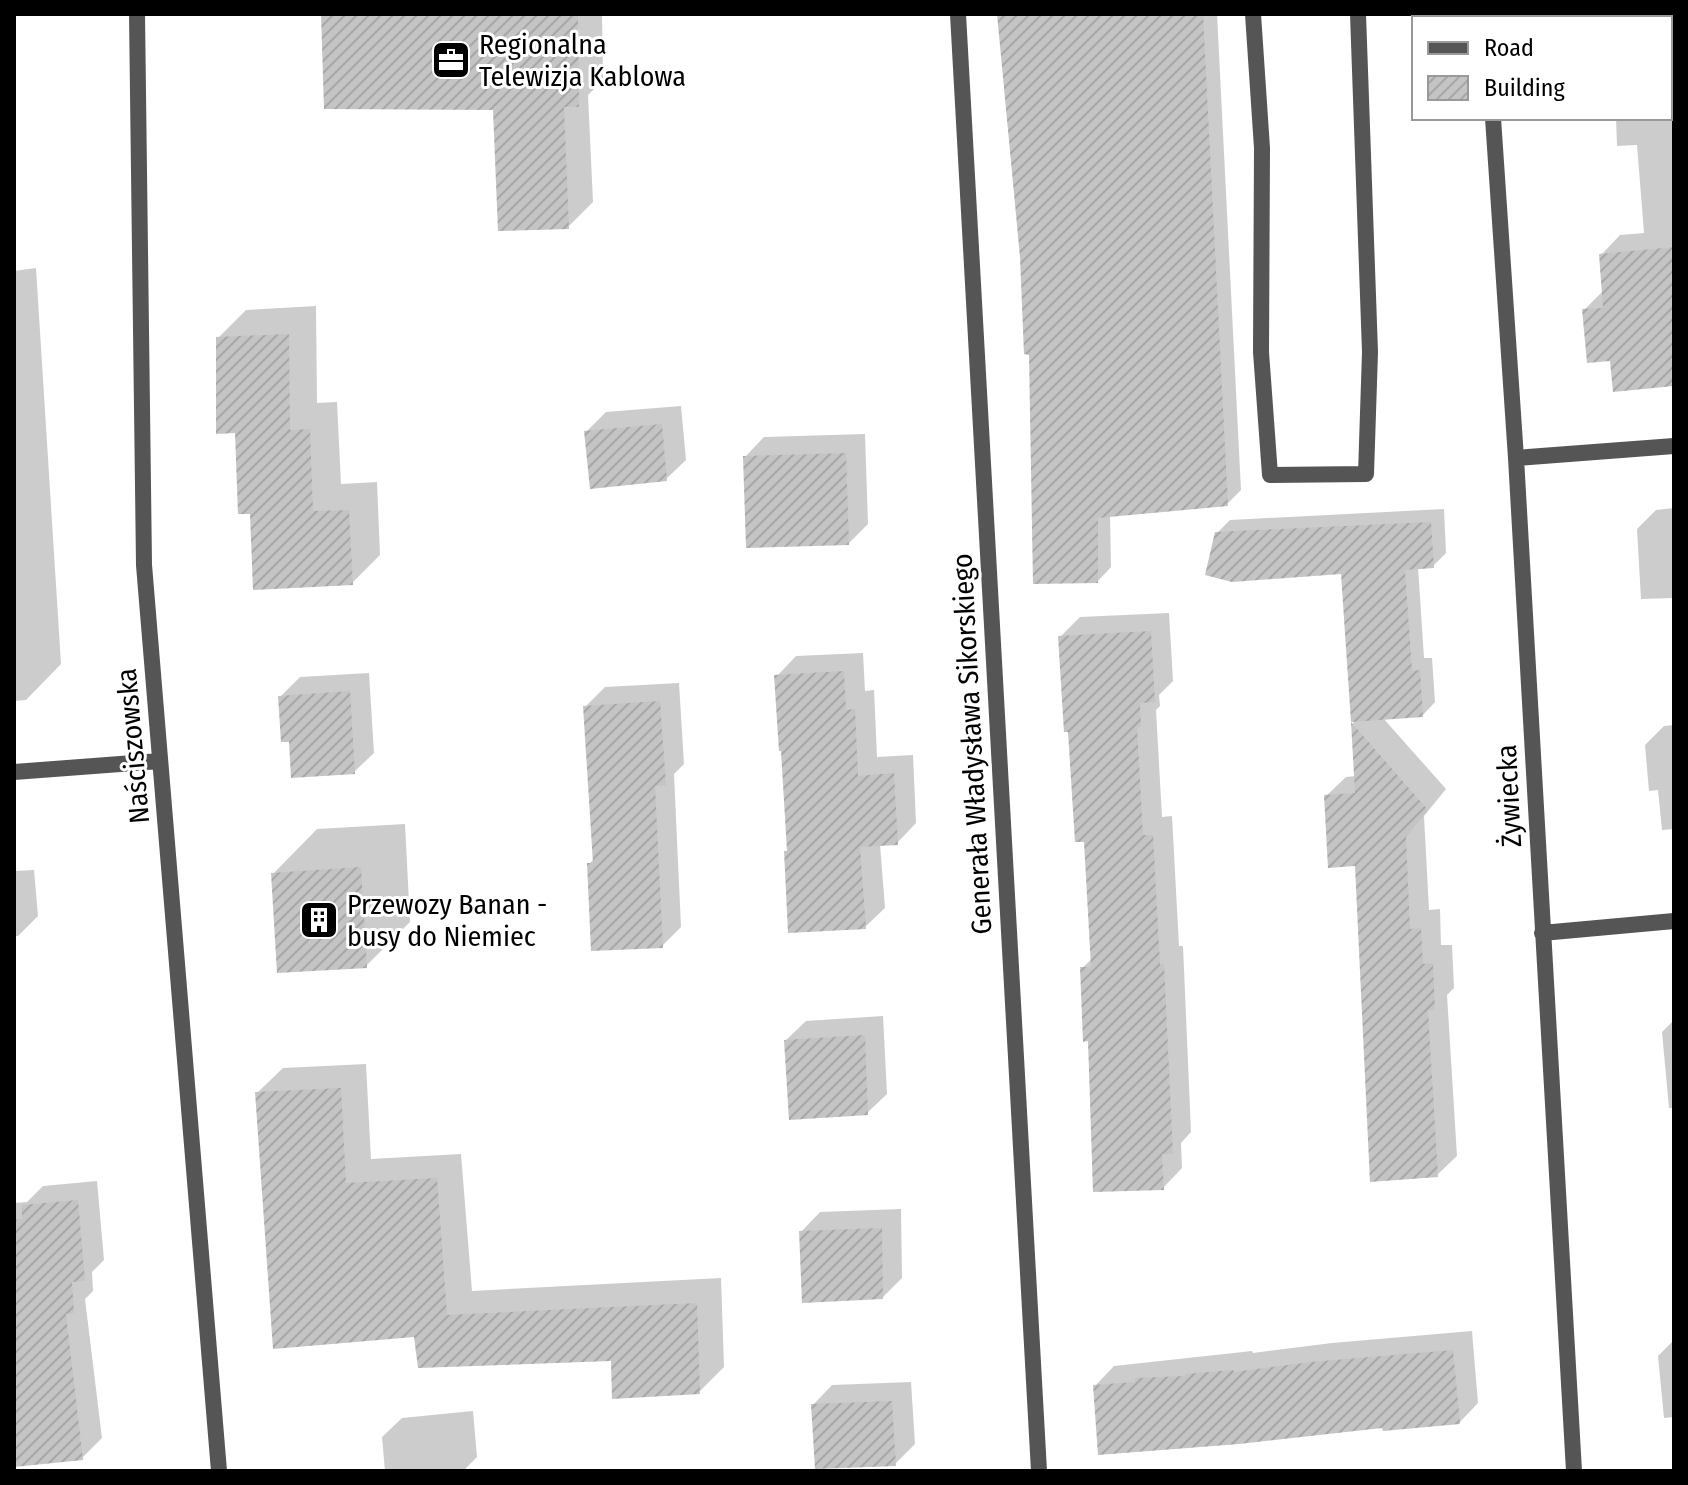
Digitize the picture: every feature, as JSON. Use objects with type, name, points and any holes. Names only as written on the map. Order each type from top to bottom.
[{"type":"street","name":"Naściszowska","points":[[137,14],[144,565],[219,1471]]},
{"type":"street","name":"Generała Władysława Sikorskiego","points":[[958,14],[1039,1471]]},
{"type":"street","points":[[1253,14],[1262,148],[1261,352],[1270,475],[1366,474],[1370,352],[1358,14]]},
{"type":"street","name":"Żywiecka","points":[[1493,120],[1516,458],[1574,1471]]},
{"type":"street","points":[[1516,458],[1674,446]]},
{"type":"street","points":[[14,772],[160,761]]},
{"type":"street","points":[[1542,933],[1674,921]]},
{"type":"building","name":"Regionalna Telewizja Kablowa","points":[[321,14],[578,14],[579,107],[564,107],[569,229],[498,231],[493,110],[324,109]]},
{"type":"building","points":[[997,14],[1203,14],[1228,506],[1098,518],[1098,583],[1033,584],[1029,355],[1024,354],[1020,257]]},
{"type":"building","points":[[1674,247],[1674,386],[1613,392],[1610,361],[1587,363],[1582,309],[1603,308],[1599,254]]},
{"type":"building","points":[[289,334],[290,430],[310,429],[313,511],[349,510],[353,585],[253,590],[250,514],[238,514],[235,433],[216,434],[216,337]]},
{"type":"building","points":[[662,424],[667,481],[590,489],[584,431]]},
{"type":"building","points":[[846,453],[849,545],[746,548],[743,456]]},
{"type":"building","points":[[1431,522],[1434,568],[1405,570],[1412,671],[1420,670],[1423,717],[1351,722],[1341,574],[1232,582],[1205,575],[1215,532]]},
{"type":"building","points":[[1151,631],[1155,702],[1140,703],[1141,727],[1137,727],[1143,835],[1153,835],[1160,965],[1164,964],[1173,1154],[1162,1154],[1164,1190],[1093,1192],[1088,1041],[1083,1042],[1080,967],[1091,967],[1084,842],[1075,842],[1058,636]]},
{"type":"building","points":[[844,671],[846,710],[855,709],[858,776],[894,773],[898,845],[860,847],[866,929],[788,933],[784,851],[787,851],[774,675]]},
{"type":"building","points":[[350,691],[355,774],[291,778],[289,742],[281,742],[278,696]]},
{"type":"building","points":[[660,701],[666,785],[655,786],[663,948],[591,951],[587,863],[593,863],[583,706]]},
{"type":"building","points":[[1351,722],[1428,810],[1406,837],[1410,929],[1421,928],[1423,964],[1433,963],[1435,1010],[1428,1010],[1438,1177],[1370,1182],[1355,866],[1328,868],[1324,795],[1355,793]]},
{"type":"building","name":"Przewozy Banan - busy do Niemiec","points":[[361,867],[367,968],[277,973],[271,873]]},
{"type":"building","points":[[865,1035],[868,1115],[789,1120],[784,1040]]},
{"type":"building","points":[[341,1088],[346,1183],[437,1178],[447,1315],[697,1303],[700,1394],[612,1399],[611,1361],[418,1368],[414,1337],[273,1349],[255,1092]]},
{"type":"building","points":[[78,1200],[85,1281],[72,1282],[74,1313],[66,1314],[83,1460],[14,1467],[14,1220],[22,1219],[22,1205]]},
{"type":"building","points":[[882,1228],[883,1299],[802,1303],[799,1231]]},
{"type":"building","points":[[1453,1350],[1460,1424],[1383,1431],[1382,1428],[1098,1455],[1093,1385],[1135,1382],[1135,1378],[1234,1372]]},
{"type":"building","points":[[892,1401],[896,1466],[815,1469],[811,1404]]},
{"type":"place","name":"Regionalna Telewizja Kablowa","points":[[451,60]]},
{"type":"place","name":"Przewozy Banan - busy do Niemiec","points":[[319,920]]}]
